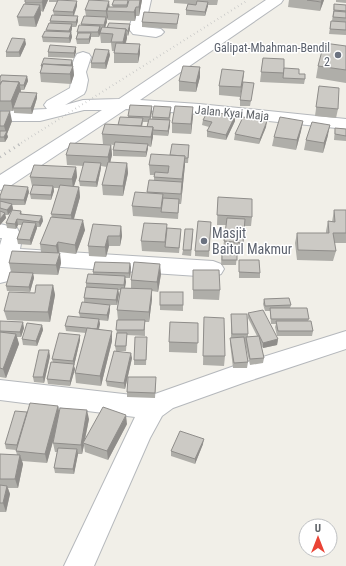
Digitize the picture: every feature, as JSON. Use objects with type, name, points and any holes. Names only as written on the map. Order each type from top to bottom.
[{"type":"street","points":[[144,0],[137,28],[138,31],[156,32]]},
{"type":"street","points":[[0,184],[123,104],[276,0]]},
{"type":"street","points":[[62,112],[52,106],[78,90],[80,80],[78,72],[83,57]]},
{"type":"street","name":"Jalan Kyai Maja","points":[[0,116],[40,116],[62,112],[83,105],[123,104],[199,109],[346,124]]},
{"type":"street","points":[[0,231],[10,233],[12,238],[4,256],[0,275]]},
{"type":"street","points":[[4,256],[213,269]]},
{"type":"street","points":[[79,566],[139,434],[153,408],[164,401],[236,375],[346,340]]},
{"type":"street","points":[[0,390],[153,408]]},
{"type":"building","points":[[25,0],[43,0],[42,2],[25,2]]},
{"type":"building","points":[[58,0],[77,1],[73,12],[53,11]]},
{"type":"building","points":[[89,0],[109,1],[106,11],[85,10]]},
{"type":"building","points":[[114,0],[128,0],[127,5],[112,5]]},
{"type":"building","points":[[129,0],[140,0],[139,7],[136,7],[134,12],[107,11],[108,7],[127,7]]},
{"type":"building","points":[[307,0],[322,0],[321,2]]},
{"type":"building","points":[[197,1],[208,2],[205,12],[186,10],[188,4],[196,5]]},
{"type":"building","points":[[24,4],[40,5],[34,17],[17,17]]},
{"type":"building","points":[[334,4],[346,5],[346,11],[334,10]]},
{"type":"building","points":[[334,11],[346,12],[346,18],[333,17]]},
{"type":"building","points":[[144,12],[179,14],[177,24],[142,22]]},
{"type":"building","points":[[52,15],[78,16],[76,22],[50,21]]},
{"type":"building","points":[[84,16],[106,17],[104,25],[81,24]]},
{"type":"building","points":[[331,21],[346,22],[346,30],[330,29]]},
{"type":"building","points":[[49,23],[72,24],[69,31],[46,30]]},
{"type":"building","points":[[109,23],[130,24],[127,31],[126,29],[107,28]]},
{"type":"building","points":[[79,25],[100,26],[98,32],[77,32]]},
{"type":"building","points":[[102,27],[126,29],[123,42],[111,42],[113,34],[100,33]]},
{"type":"building","points":[[45,31],[71,32],[69,38],[42,37]]},
{"type":"building","points":[[78,33],[91,33],[89,39],[76,39]]},
{"type":"building","points":[[12,38],[25,39],[19,52],[6,52]]},
{"type":"building","points":[[116,43],[140,44],[138,54],[114,53]]},
{"type":"building","points":[[324,43],[346,46],[346,70],[318,66]]},
{"type":"building","points":[[50,45],[76,47],[74,53],[48,52]]},
{"type":"building","points":[[95,49],[109,50],[105,63],[91,63]]},
{"type":"building","points":[[44,58],[72,60],[71,65],[43,64],[41,66]]},
{"type":"building","points":[[263,58],[284,59],[284,73],[261,72]]},
{"type":"building","points":[[43,64],[73,66],[70,74],[40,73]]},
{"type":"building","points":[[183,66],[200,67],[196,83],[179,81]]},
{"type":"building","points":[[284,68],[299,69],[299,74],[305,74],[305,79],[283,78]]},
{"type":"building","points":[[222,69],[244,71],[241,87],[219,86]]},
{"type":"building","points":[[1,75],[27,76],[24,85],[20,85],[19,82],[2,81],[0,84]]},
{"type":"building","points":[[2,81],[19,82],[11,101],[0,101],[0,85]]},
{"type":"building","points":[[243,82],[254,83],[251,101],[240,100]]},
{"type":"building","points":[[319,86],[339,88],[338,109],[316,107]]},
{"type":"building","points":[[19,92],[37,93],[31,108],[13,108]]},
{"type":"building","points":[[130,105],[152,106],[150,117],[128,116]]},
{"type":"building","points":[[154,106],[171,107],[169,118],[152,117]]},
{"type":"building","points":[[175,106],[193,107],[191,124],[172,123]]},
{"type":"building","points":[[0,111],[10,111],[4,126],[0,126]]},
{"type":"building","points":[[208,111],[235,116],[226,135],[207,131],[212,122],[203,120]]},
{"type":"building","points":[[120,117],[143,118],[141,126],[118,125]]},
{"type":"building","points":[[243,117],[267,121],[260,139],[235,134]]},
{"type":"building","points":[[280,117],[303,121],[297,140],[274,137]]},
{"type":"building","points":[[149,119],[170,120],[168,131],[153,130],[153,127],[147,127]]},
{"type":"building","points":[[312,122],[330,125],[324,143],[306,140]]},
{"type":"building","points":[[105,124],[153,127],[151,137],[102,134]]},
{"type":"building","points":[[335,128],[346,129],[346,136],[335,134]]},
{"type":"building","points":[[0,131],[7,131],[4,137],[0,137]]},
{"type":"building","points":[[115,142],[148,144],[146,152],[113,150]]},
{"type":"building","points":[[70,143],[111,145],[108,157],[66,155]]},
{"type":"building","points":[[172,144],[189,145],[188,158],[184,158],[185,156],[170,155]]},
{"type":"building","points":[[151,154],[185,156],[182,179],[154,177],[155,172],[168,173],[169,166],[149,165]]},
{"type":"building","points":[[84,162],[101,163],[96,182],[79,181]]},
{"type":"building","points":[[108,162],[127,163],[123,186],[102,185]]},
{"type":"building","points":[[34,165],[76,167],[72,179],[30,177]]},
{"type":"building","points":[[149,180],[182,182],[181,194],[147,192]]},
{"type":"building","points":[[4,185],[28,187],[24,200],[0,199]]},
{"type":"building","points":[[33,185],[53,186],[51,195],[30,194]]},
{"type":"building","points":[[60,185],[79,187],[71,215],[51,214]]},
{"type":"building","points":[[135,192],[163,194],[161,208],[132,206]]},
{"type":"building","points":[[218,197],[252,199],[252,217],[217,215]]},
{"type":"building","points":[[163,198],[179,199],[178,213],[161,212]]},
{"type":"building","points":[[0,201],[12,204],[7,210],[0,208]]},
{"type":"building","points":[[12,210],[21,211],[20,214],[42,216],[39,222],[17,219],[15,224],[6,223]]},
{"type":"building","points":[[334,210],[346,210],[346,233],[333,233],[336,251],[298,250],[297,233],[329,233],[328,221],[335,222]]},
{"type":"building","points":[[0,211],[5,213],[0,219]]},
{"type":"building","points":[[51,217],[83,220],[75,245],[58,242],[56,246],[40,244]]},
{"type":"building","points":[[227,218],[245,219],[243,243],[224,241]]},
{"type":"building","points":[[198,221],[211,222],[209,251],[195,251]]},
{"type":"building","points":[[23,222],[36,223],[30,240],[17,239]]},
{"type":"building","points":[[144,223],[167,224],[165,242],[141,241]]},
{"type":"building","points":[[93,224],[121,226],[120,236],[108,236],[105,247],[88,246]]},
{"type":"building","points":[[167,228],[181,229],[179,248],[165,247]]},
{"type":"building","points":[[185,229],[193,229],[191,250],[183,250]]},
{"type":"building","points":[[222,249],[237,249],[237,260],[222,260]]},
{"type":"building","points":[[12,251],[60,253],[56,265],[9,263]]},
{"type":"building","points":[[239,260],[259,260],[260,273],[239,272]]},
{"type":"building","points":[[95,262],[130,263],[129,273],[93,272]]},
{"type":"building","points":[[134,262],[160,264],[157,282],[131,280]]},
{"type":"building","points":[[193,270],[219,270],[220,290],[193,290]]},
{"type":"building","points":[[10,272],[33,273],[29,287],[6,286]]},
{"type":"building","points":[[88,274],[125,276],[124,285],[86,283]]},
{"type":"building","points":[[36,285],[53,285],[48,312],[4,311],[9,292],[35,293]]},
{"type":"building","points":[[86,287],[118,289],[116,300],[84,298]]},
{"type":"building","points":[[121,288],[152,289],[149,312],[117,310]]},
{"type":"building","points":[[160,292],[183,292],[183,305],[160,305]]},
{"type":"building","points":[[289,298],[291,305],[265,306],[264,299]]},
{"type":"building","points":[[82,302],[110,305],[107,315],[79,313]]},
{"type":"building","points":[[270,308],[307,308],[309,319],[271,319]]},
{"type":"building","points":[[263,310],[278,339],[263,343],[248,313]]},
{"type":"building","points":[[231,314],[247,314],[248,334],[232,334]]},
{"type":"building","points":[[68,316],[99,319],[97,329],[65,326]]},
{"type":"building","points":[[204,317],[224,318],[225,356],[203,356]]},
{"type":"building","points":[[117,320],[145,320],[144,330],[116,330]]},
{"type":"building","points":[[0,321],[23,322],[20,332],[0,331]]},
{"type":"building","points":[[276,321],[311,321],[313,331],[278,331]]},
{"type":"building","points":[[170,322],[198,323],[198,343],[169,342]]},
{"type":"building","points":[[27,323],[42,325],[36,341],[22,339]]},
{"type":"building","points":[[87,328],[112,331],[100,376],[75,373]]},
{"type":"building","points":[[0,332],[16,334],[3,369],[0,368]]},
{"type":"building","points":[[59,333],[80,335],[73,361],[52,359]]},
{"type":"building","points":[[117,333],[127,333],[126,346],[115,346]]},
{"type":"building","points":[[259,336],[264,358],[250,359],[246,337]]},
{"type":"building","points":[[135,337],[147,337],[146,360],[134,360]]},
{"type":"building","points":[[244,337],[248,362],[234,363],[230,338]]},
{"type":"building","points":[[39,350],[49,350],[43,377],[33,377]]},
{"type":"building","points":[[114,351],[131,353],[124,383],[106,381]]},
{"type":"building","points":[[51,362],[74,364],[70,381],[47,379]]},
{"type":"building","points":[[128,377],[156,377],[155,393],[127,392]]},
{"type":"building","points":[[30,403],[58,406],[45,454],[16,451]]},
{"type":"building","points":[[103,407],[126,415],[107,451],[83,443]]},
{"type":"building","points":[[60,408],[87,410],[81,445],[53,443]]},
{"type":"building","points":[[15,411],[27,412],[17,445],[5,444]]},
{"type":"building","points":[[180,431],[204,439],[195,459],[171,451]]},
{"type":"building","points":[[58,448],[77,449],[73,469],[54,468]]},
{"type":"building","points":[[0,454],[20,455],[15,479],[0,479]]},
{"type":"building","points":[[0,485],[7,486],[3,503],[0,503]]},
{"type":"railway","points":[[18,145],[248,0]]},
{"type":"railway","points":[[0,157],[20,144]]},
{"type":"place","name":"Galipat-Mbahman-Bendil 2","points":[[338,55]]},
{"type":"place","name":"Masjit Baitul Makmur","points":[[204,241]]}]
